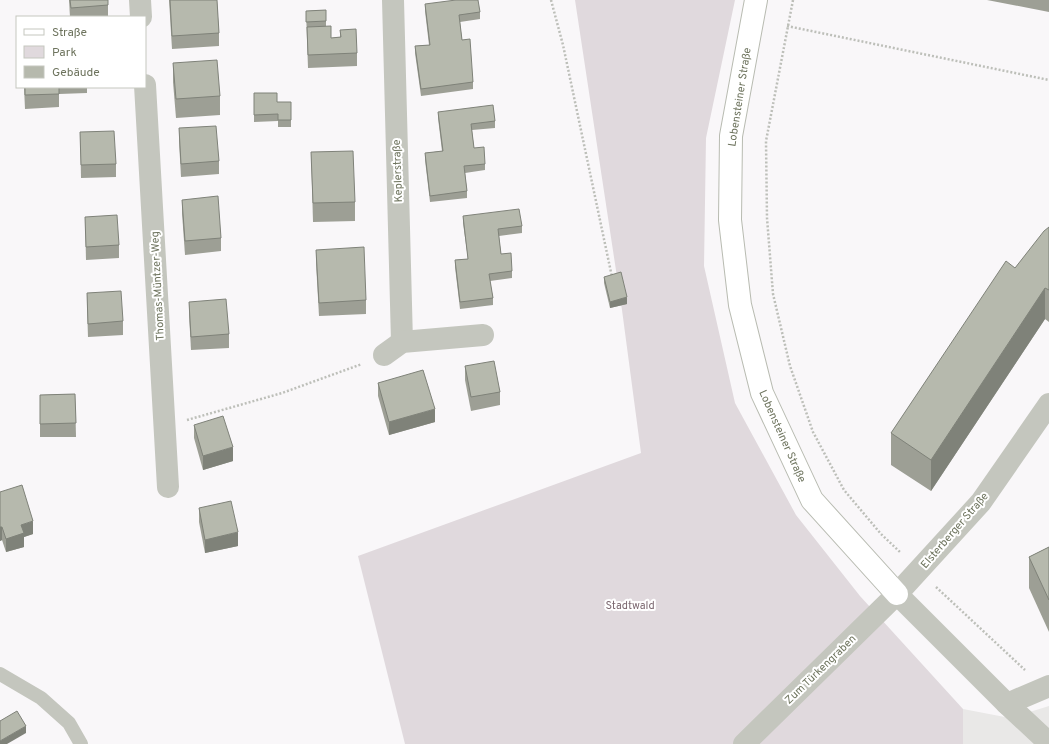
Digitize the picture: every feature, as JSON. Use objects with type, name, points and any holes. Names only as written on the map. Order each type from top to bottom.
[{"type":"street","points":[[140,0],[141,16]]},
{"type":"street","name":"Keplerstraße","points":[[393,0],[402,342]]},
{"type":"street","name":"Lobensteiner Straße","points":[[756,0],[731,136],[730,220],[740,305],[762,393],[812,500],[897,594],[1007,704],[1049,743]]},
{"type":"street","name":"Thomas-Müntzer-Weg","points":[[145,88],[168,487]]},
{"type":"street","points":[[376,359],[402,342],[483,335]]},
{"type":"street","name":"Elsterberger Straße","points":[[897,594],[981,502],[1049,404]]},
{"type":"street","name":"Zum Türkengraben","points":[[744,744],[897,594]]},
{"type":"street","points":[[1007,704],[1046,687]]},
{"type":"lane","points":[[0,674],[41,698],[68,723],[81,744]]},
{"type":"path","points":[[551,0],[563,45],[612,278]]},
{"type":"path","points":[[793,0],[766,141],[767,218],[774,294],[790,366],[813,432],[844,490],[881,534],[919,571],[1046,687]]},
{"type":"path","points":[[787,26],[1049,80]]},
{"type":"path","points":[[188,420],[282,392],[376,359]]},
{"type":"shaded area","points":[[1049,706],[1049,744],[963,744],[963,709],[1010,718]]},
{"type":"green space","name":"Stadtwald","points":[[575,0],[735,0],[706,138],[704,266],[735,403],[796,515],[860,596],[963,709],[963,744],[405,744],[358,556],[641,453],[622,310]]},
{"type":"building","points":[[70,0],[108,0],[108,5],[71,8]]},
{"type":"building","points":[[170,0],[217,0],[219,33],[172,36]]},
{"type":"building","points":[[456,0],[478,0],[480,12],[459,15],[462,40],[470,39],[473,82],[421,89],[415,46],[430,45],[425,4]]},
{"type":"building","points":[[326,10],[326,21],[306,22],[306,11]]},
{"type":"building","points":[[331,26],[331,38],[341,37],[340,30],[356,29],[357,53],[308,55],[307,27]]},
{"type":"building","points":[[217,60],[220,96],[176,99],[173,63]]},
{"type":"building","points":[[25,88],[59,88],[59,94],[25,95]]},
{"type":"building","points":[[254,93],[277,93],[277,102],[291,102],[291,120],[278,120],[278,114],[254,115]]},
{"type":"building","points":[[493,105],[495,121],[471,124],[474,148],[484,147],[485,164],[464,166],[467,191],[430,196],[425,153],[443,151],[438,112]]},
{"type":"building","points":[[216,126],[219,161],[181,164],[179,128]]},
{"type":"building","points":[[114,131],[116,164],[81,165],[80,132]]},
{"type":"building","points":[[353,151],[355,202],[313,203],[311,152]]},
{"type":"building","points":[[218,196],[221,238],[185,241],[182,200]]},
{"type":"building","points":[[519,209],[522,226],[498,229],[501,254],[511,253],[512,271],[489,274],[493,298],[460,302],[455,260],[468,259],[463,216]]},
{"type":"building","points":[[117,215],[119,245],[86,247],[85,217]]},
{"type":"building","points":[[1049,227],[1049,290],[1045,288],[931,460],[891,433],[1006,261],[1015,268],[1044,231]]},
{"type":"building","points":[[364,247],[366,300],[319,303],[316,250]]},
{"type":"building","points":[[621,272],[627,297],[610,302],[604,277]]},
{"type":"building","points":[[121,291],[123,321],[88,324],[87,293]]},
{"type":"building","points":[[226,299],[229,334],[191,337],[189,302]]},
{"type":"building","points":[[494,361],[500,392],[471,397],[465,366]]},
{"type":"building","points":[[423,370],[435,409],[389,422],[378,383]]},
{"type":"building","points":[[75,394],[76,423],[40,424],[40,395]]},
{"type":"building","points":[[223,416],[233,447],[203,456],[194,425]]},
{"type":"building","points":[[22,485],[33,521],[21,525],[24,533],[6,539],[2,527],[0,527],[0,492]]},
{"type":"building","points":[[231,501],[238,532],[205,540],[199,508]]},
{"type":"building","points":[[1049,547],[1049,600],[1029,557]]},
{"type":"building","points":[[17,711],[26,726],[0,741],[0,721]]}]
